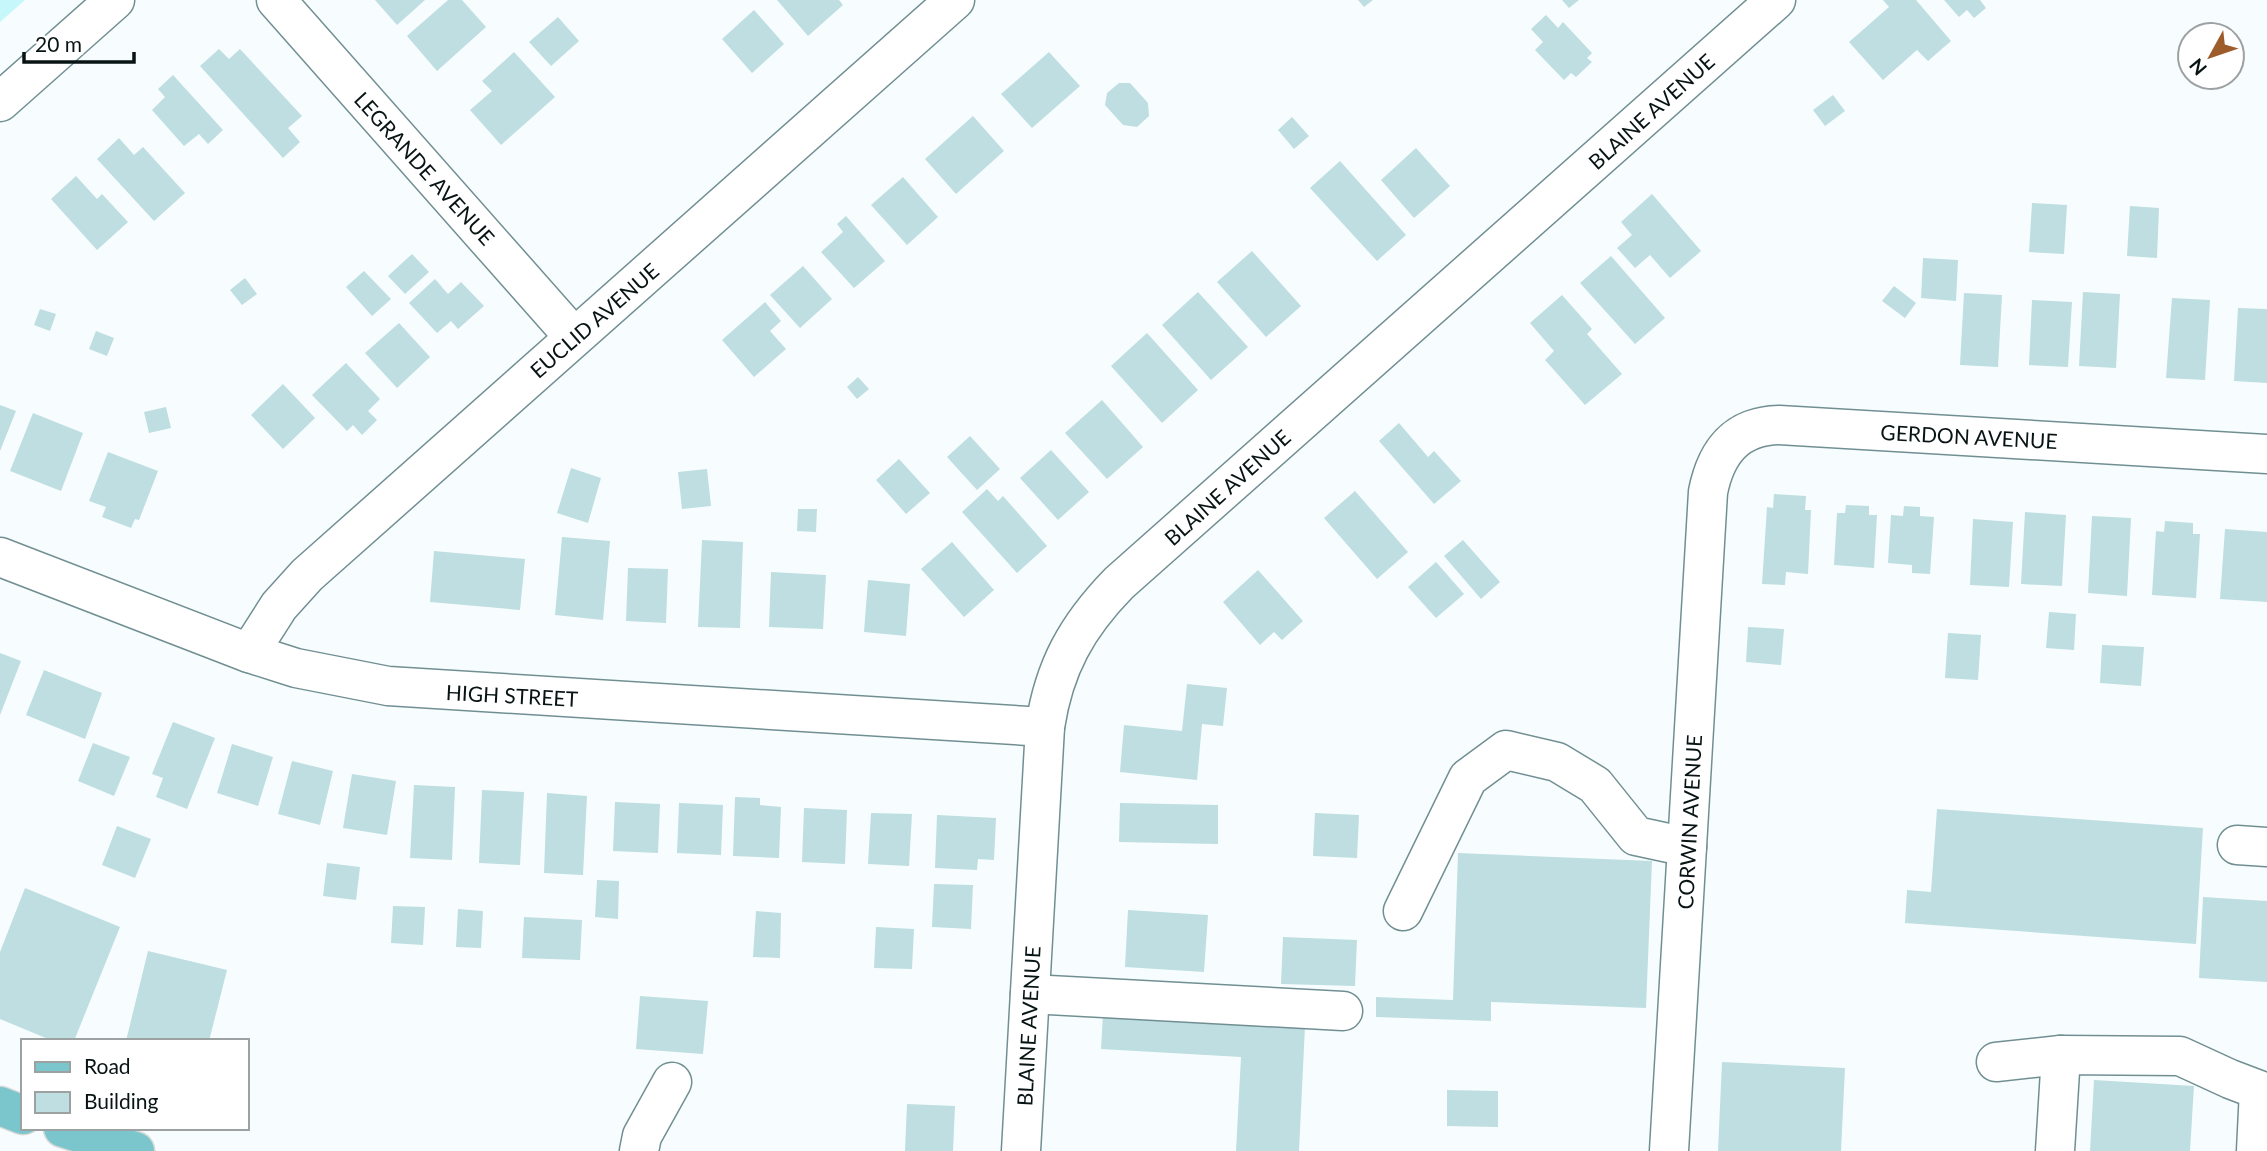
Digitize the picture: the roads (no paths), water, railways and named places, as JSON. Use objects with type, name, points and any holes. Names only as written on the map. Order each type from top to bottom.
[{"type":"main road","points":[[0,1106],[21,1114]]},
{"type":"main road","points":[[69,1130],[135,1151]]},
{"type":"street","points":[[0,102],[115,0]]},
{"type":"street","name":"LEGRANDE AVENUE","points":[[276,0],[574,337]]},
{"type":"street","name":"EUCLID AVENUE","points":[[249,653],[279,606],[307,575],[955,0]]},
{"type":"street","name":"BLAINE AVENUE","points":[[1021,1151],[1045,727],[1049,700],[1069,646],[1085,621],[1119,583],[1776,0]]},
{"type":"street","name":"GERDON AVENUE","points":[[1709,492],[1715,466],[1725,449],[1744,433],[1768,425],[2267,454]]},
{"type":"street","name":"CORWIN AVENUE","points":[[1669,1151],[1709,492]]},
{"type":"street","name":"HIGH STREET","points":[[0,557],[249,653],[344,679],[411,688],[1045,727]]},
{"type":"street","points":[[1403,911],[1468,778],[1506,750],[1557,762],[1595,785],[1636,836],[1687,847]]},
{"type":"street","points":[[1030,994],[1343,1011]]},
{"type":"street","points":[[2055,1151],[2061,1055]]},
{"type":"street","points":[[1996,1062],[2061,1055],[2180,1056],[2259,1090],[2256,1151]]},
{"type":"street","points":[[639,1151],[642,1136],[672,1082]]}]
